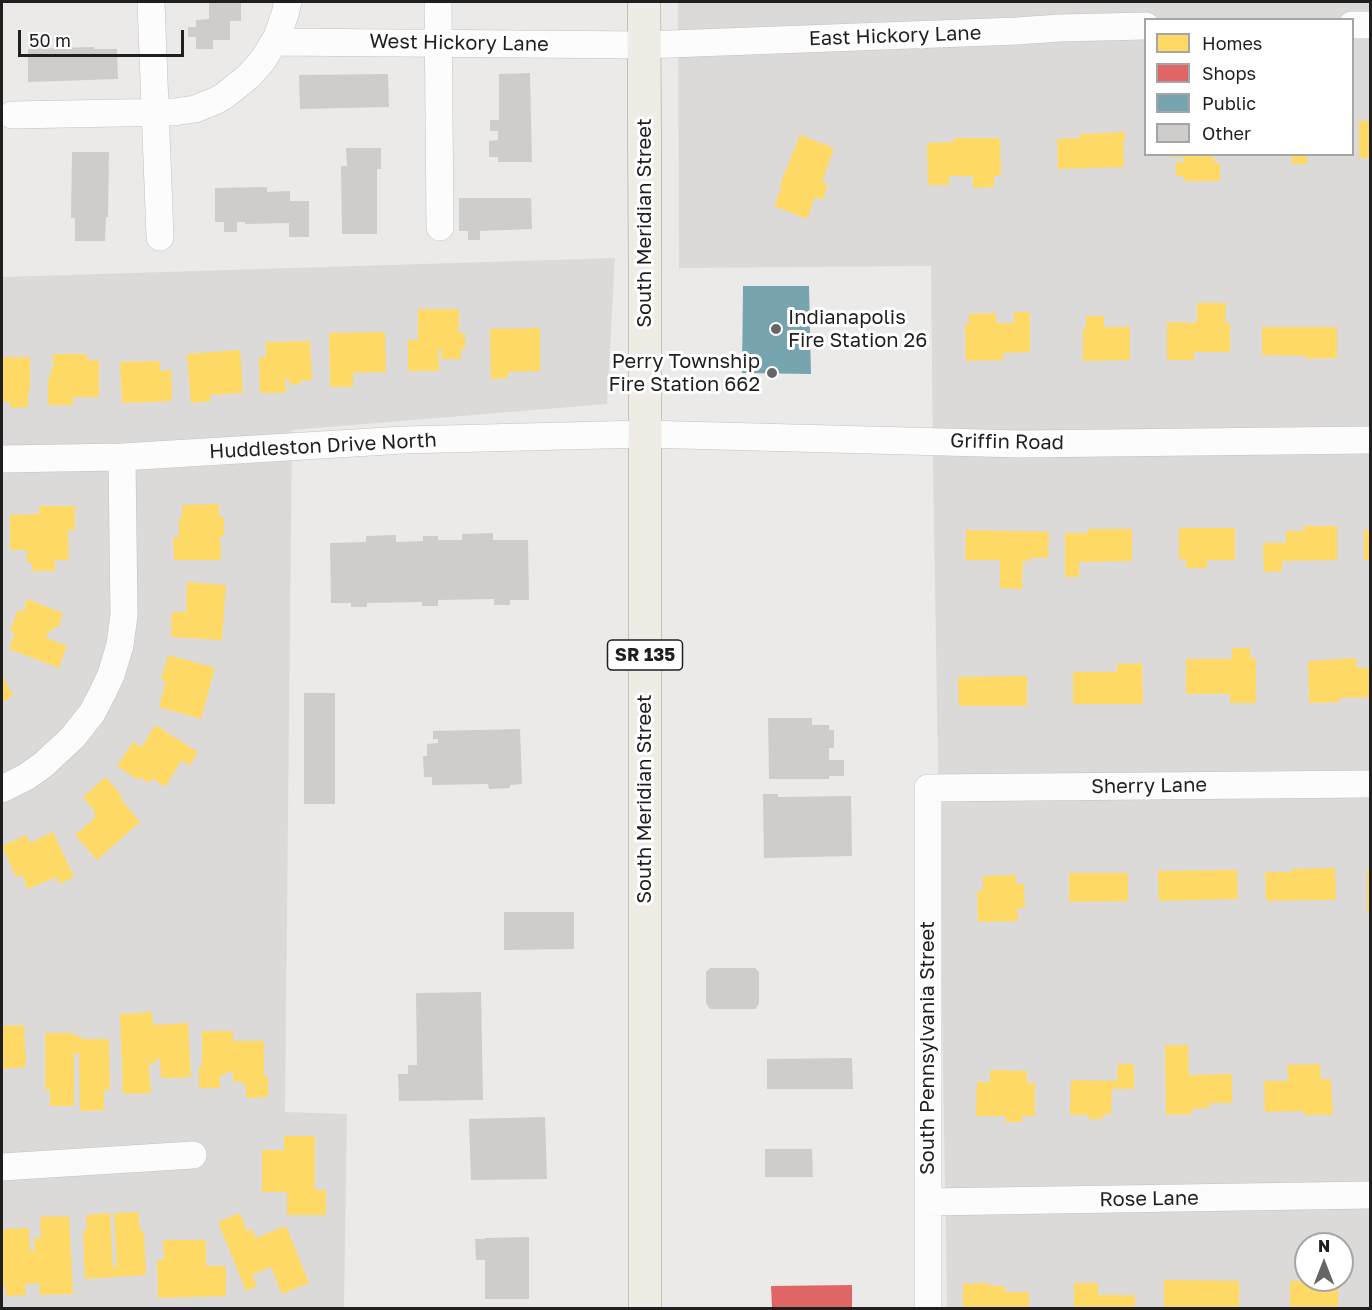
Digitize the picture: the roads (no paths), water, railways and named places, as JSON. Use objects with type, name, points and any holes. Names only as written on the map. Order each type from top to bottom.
[{"type":"main road","name":"South Meridian Street","points":[[644,2],[645,1308]]},
{"type":"street","points":[[151,2],[160,237]]},
{"type":"street","points":[[12,116],[155,113],[195,109],[224,96],[249,76],[263,60],[275,42],[288,2]]},
{"type":"street","points":[[438,2],[440,227]]},
{"type":"street","points":[[1354,25],[1371,25]]},
{"type":"street","name":"East Hickory Lane","points":[[644,45],[1144,26]]},
{"type":"street","name":"West Hickory Lane","points":[[275,42],[644,45]]},
{"type":"street","name":"Griffin Road","points":[[644,434],[1020,444],[1371,440]]},
{"type":"street","name":"Huddleston Drive North","points":[[2,459],[122,457],[404,440],[644,434]]},
{"type":"street","points":[[2,789],[43,765],[73,737],[86,721],[102,694],[114,665],[122,635],[124,615],[122,457]]},
{"type":"street","name":"Sherry Lane","points":[[928,788],[1371,784]]},
{"type":"street","name":"South Pennsylvania Street","points":[[928,788],[928,1308]]},
{"type":"street","points":[[2,1167],[192,1155]]},
{"type":"street","name":"Rose Lane","points":[[928,1202],[1371,1195]]},
{"type":"place","name":"Indianapolis Fire Station 26","points":[[776,329]]},
{"type":"place","name":"Perry Township Fire Station 662","points":[[772,373]]}]
